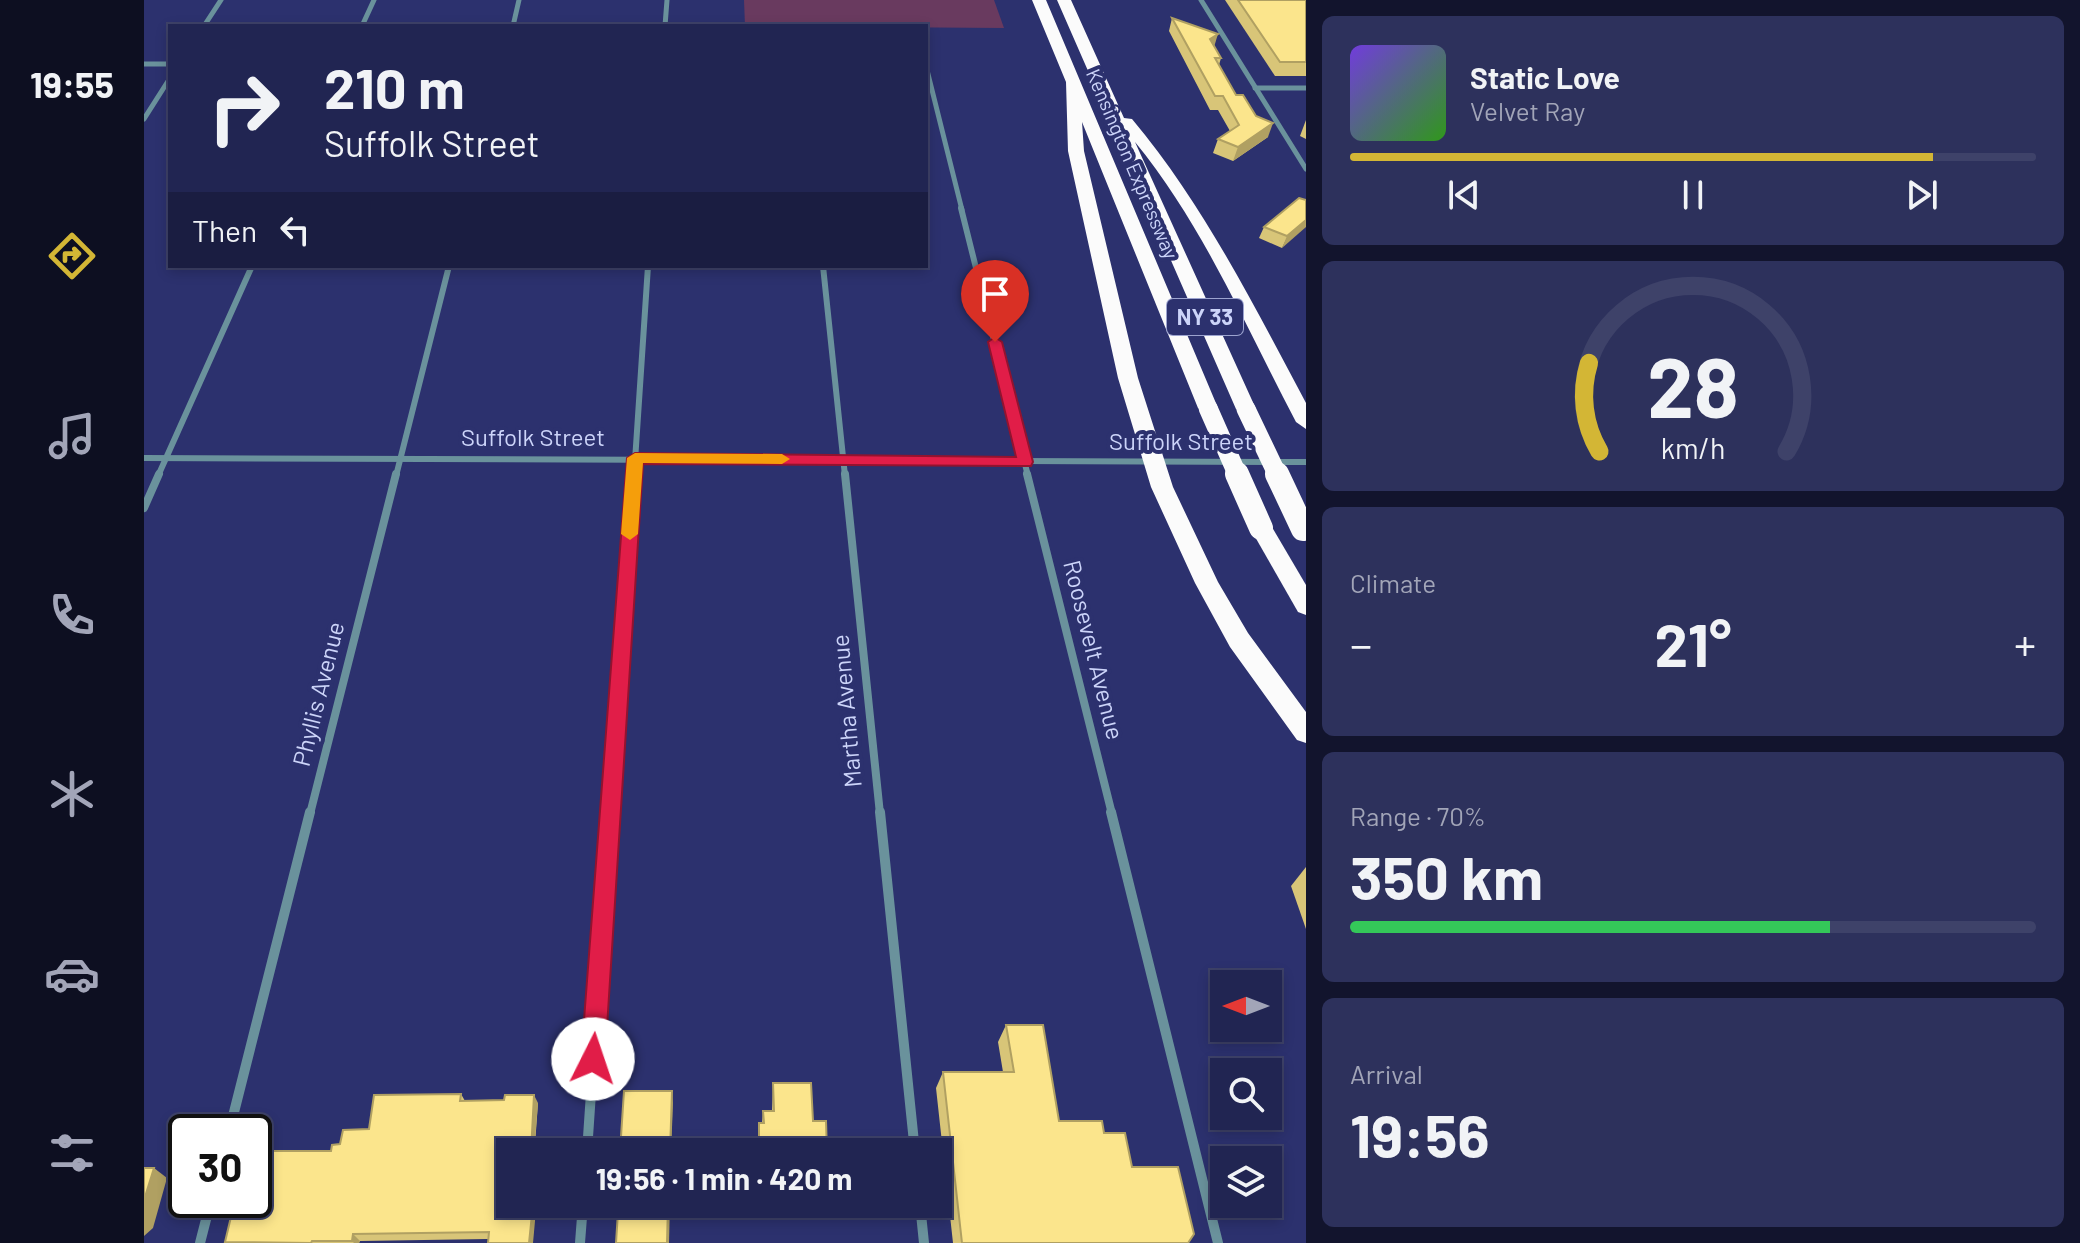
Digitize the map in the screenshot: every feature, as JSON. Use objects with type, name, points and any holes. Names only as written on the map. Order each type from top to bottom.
[{"type":"highway","name":"Kensington Expressway","points":[[1039,0],[1208,408],[1261,528],[1306,606]]},
{"type":"highway","name":"Kensington Expressway","points":[[1064,0],[1246,409],[1304,531]]},
{"type":"highway","points":[[1072,83],[1076,151],[1128,378],[1153,462],[1181,532],[1239,640],[1306,732]]},
{"type":"highway","points":[[1106,95],[1163,166],[1208,236],[1306,422]]},
{"type":"street","points":[[205,24],[221,0]]},
{"type":"street","points":[[363,24],[374,0]]},
{"type":"street","points":[[513,24],[519,0]]},
{"type":"street","points":[[665,24],[667,0]]},
{"type":"street","points":[[1201,0],[1306,169]]},
{"type":"street","points":[[144,64],[168,64]]},
{"type":"street","name":"Roosevelt Avenue","points":[[928,74],[1218,1243]]},
{"type":"street","points":[[144,119],[168,81]]},
{"type":"street","points":[[1255,88],[1306,88]]},
{"type":"street","points":[[144,508],[251,268]]},
{"type":"street","name":"Phyllis Avenue","points":[[234,1114],[448,268]]},
{"type":"street","points":[[588,1138],[648,268]]},
{"type":"street","name":"Martha Avenue","points":[[823,268],[914,1138]]},
{"type":"street","name":"Suffolk Street","points":[[144,458],[1306,462]]},
{"type":"street","points":[[200,1243],[206,1218]]},
{"type":"street","points":[[580,1243],[582,1218]]},
{"type":"street","points":[[921,1218],[924,1243]]},
{"type":"shaded area","points":[[744,0],[994,0],[1004,28],[928,27],[928,24],[745,24]]},
{"type":"building","points":[[1238,0],[1306,0],[1306,62],[1280,62]]},
{"type":"building","points":[[1172,18],[1218,34],[1210,39],[1221,58],[1215,58],[1236,95],[1243,95],[1256,116],[1273,123],[1238,147],[1218,139],[1239,125],[1223,96],[1215,96]]},
{"type":"building","points":[[1299,198],[1306,200],[1306,220],[1287,236],[1264,227]]},
{"type":"building","points":[[1006,1025],[1043,1025],[1059,1121],[1102,1121],[1104,1133],[1125,1133],[1132,1167],[1178,1167],[1194,1234],[1188,1243],[962,1243],[943,1072],[1014,1072]]},
{"type":"building","points":[[773,1083],[811,1083],[813,1121],[826,1121],[827,1138],[759,1138],[759,1123],[764,1123],[763,1111],[774,1111]]},
{"type":"building","points":[[624,1091],[672,1091],[670,1138],[621,1138]]},
{"type":"building","points":[[461,1094],[460,1101],[504,1100],[505,1095],[534,1095],[532,1138],[496,1138],[496,1218],[532,1218],[529,1243],[488,1243],[489,1232],[353,1234],[352,1241],[311,1243],[225,1242],[231,1218],[272,1218],[272,1151],[331,1151],[332,1145],[340,1144],[343,1130],[369,1129],[374,1095]]},
{"type":"building","points":[[144,1168],[154,1168],[144,1200]]},
{"type":"building","points":[[618,1218],[668,1218],[667,1243],[616,1243]]},
{"type":"slow traffic","points":[[630,534],[635,458],[782,459]]},
{"type":"route","points":[[593,1059],[635,458],[1025,462],[995,342]]}]
